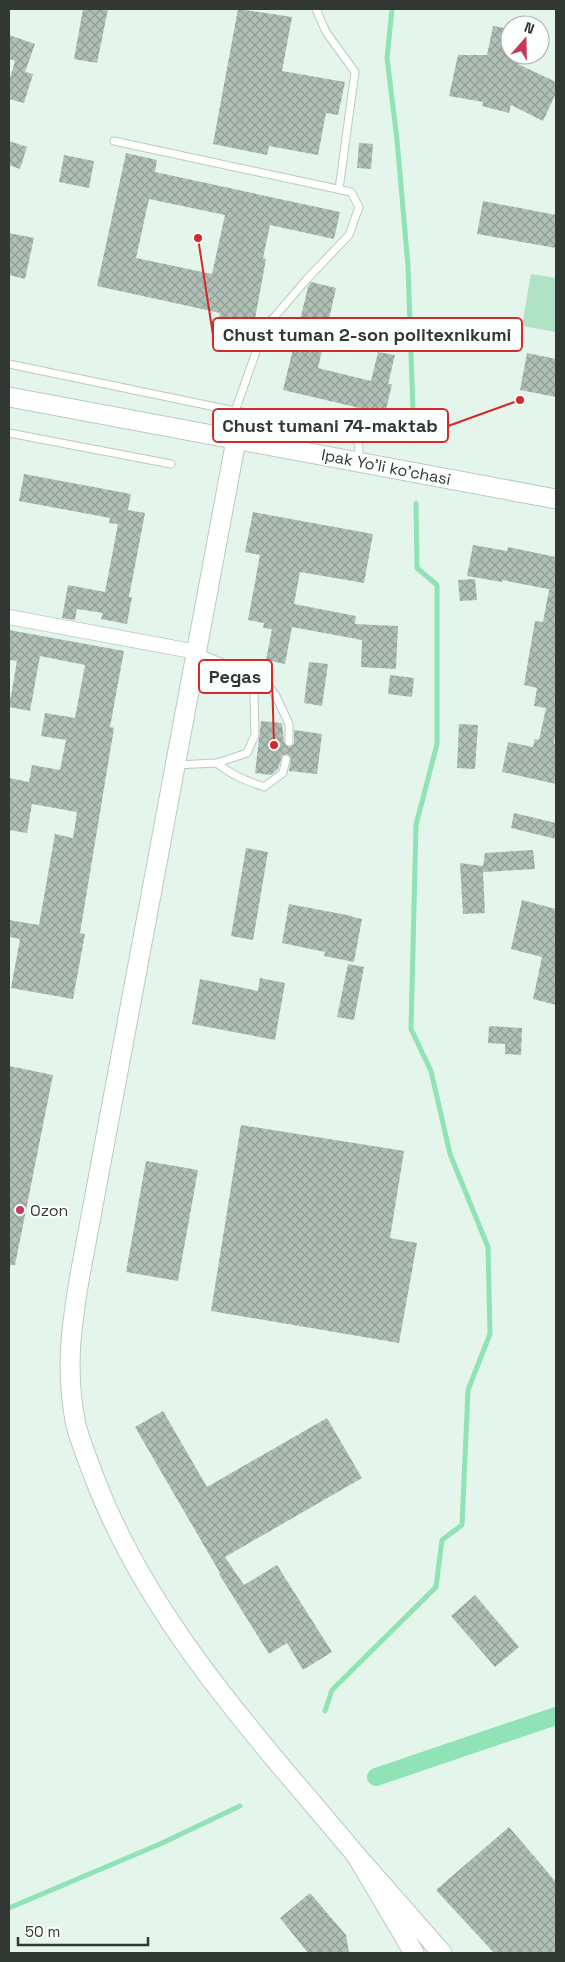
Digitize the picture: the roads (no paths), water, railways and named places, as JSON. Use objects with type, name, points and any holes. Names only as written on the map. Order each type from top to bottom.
[{"type":"main road","name":"Ipak Yo'li ko'chasi","points":[[9,397],[556,499]]},
{"type":"main road","points":[[231,439],[197,652],[73,1314],[69,1354],[71,1389],[77,1426],[105,1505],[124,1544],[170,1621],[236,1710],[356,1855],[442,1953]]},
{"type":"main road","points":[[356,1855],[414,1953]]},
{"type":"street","points":[[9,617],[197,652]]},
{"type":"lane","points":[[316,9],[326,32],[355,72],[339,189]]},
{"type":"lane","points":[[114,141],[351,192],[359,207],[349,235],[307,279],[264,330],[235,410],[231,439]]},
{"type":"lane","points":[[9,364],[235,410],[339,425],[356,435],[359,446],[358,462]]},
{"type":"lane","points":[[9,433],[170,464]]},
{"type":"lane","points":[[197,652],[265,681],[276,696],[289,724],[289,742]]},
{"type":"lane","points":[[175,765],[218,763],[247,753],[255,735],[254,694],[246,673]]},
{"type":"lane","points":[[218,763],[244,780],[264,787],[283,773],[286,759]]},
{"type":"waterway","points":[[392,9],[387,58],[397,140],[408,266],[414,441]]},
{"type":"waterway","points":[[325,1711],[332,1690],[436,1587],[442,1540],[462,1525],[468,1390],[490,1334],[488,1247],[450,1154],[431,1071],[411,1029],[416,825],[437,744],[437,585],[417,568],[416,503]]},
{"type":"waterway","points":[[376,1777],[556,1716]]},
{"type":"waterway","points":[[9,1908],[160,1844],[240,1806]]},
{"type":"place","name":"Chust tuman 2-son politexnikumi","points":[[198,238]]},
{"type":"place","name":"Chust tumani 74-maktab","points":[[520,400]]},
{"type":"place","name":"Pegas","points":[[274,745]]},
{"type":"place","name":"Ozon","points":[[20,1210]]}]
